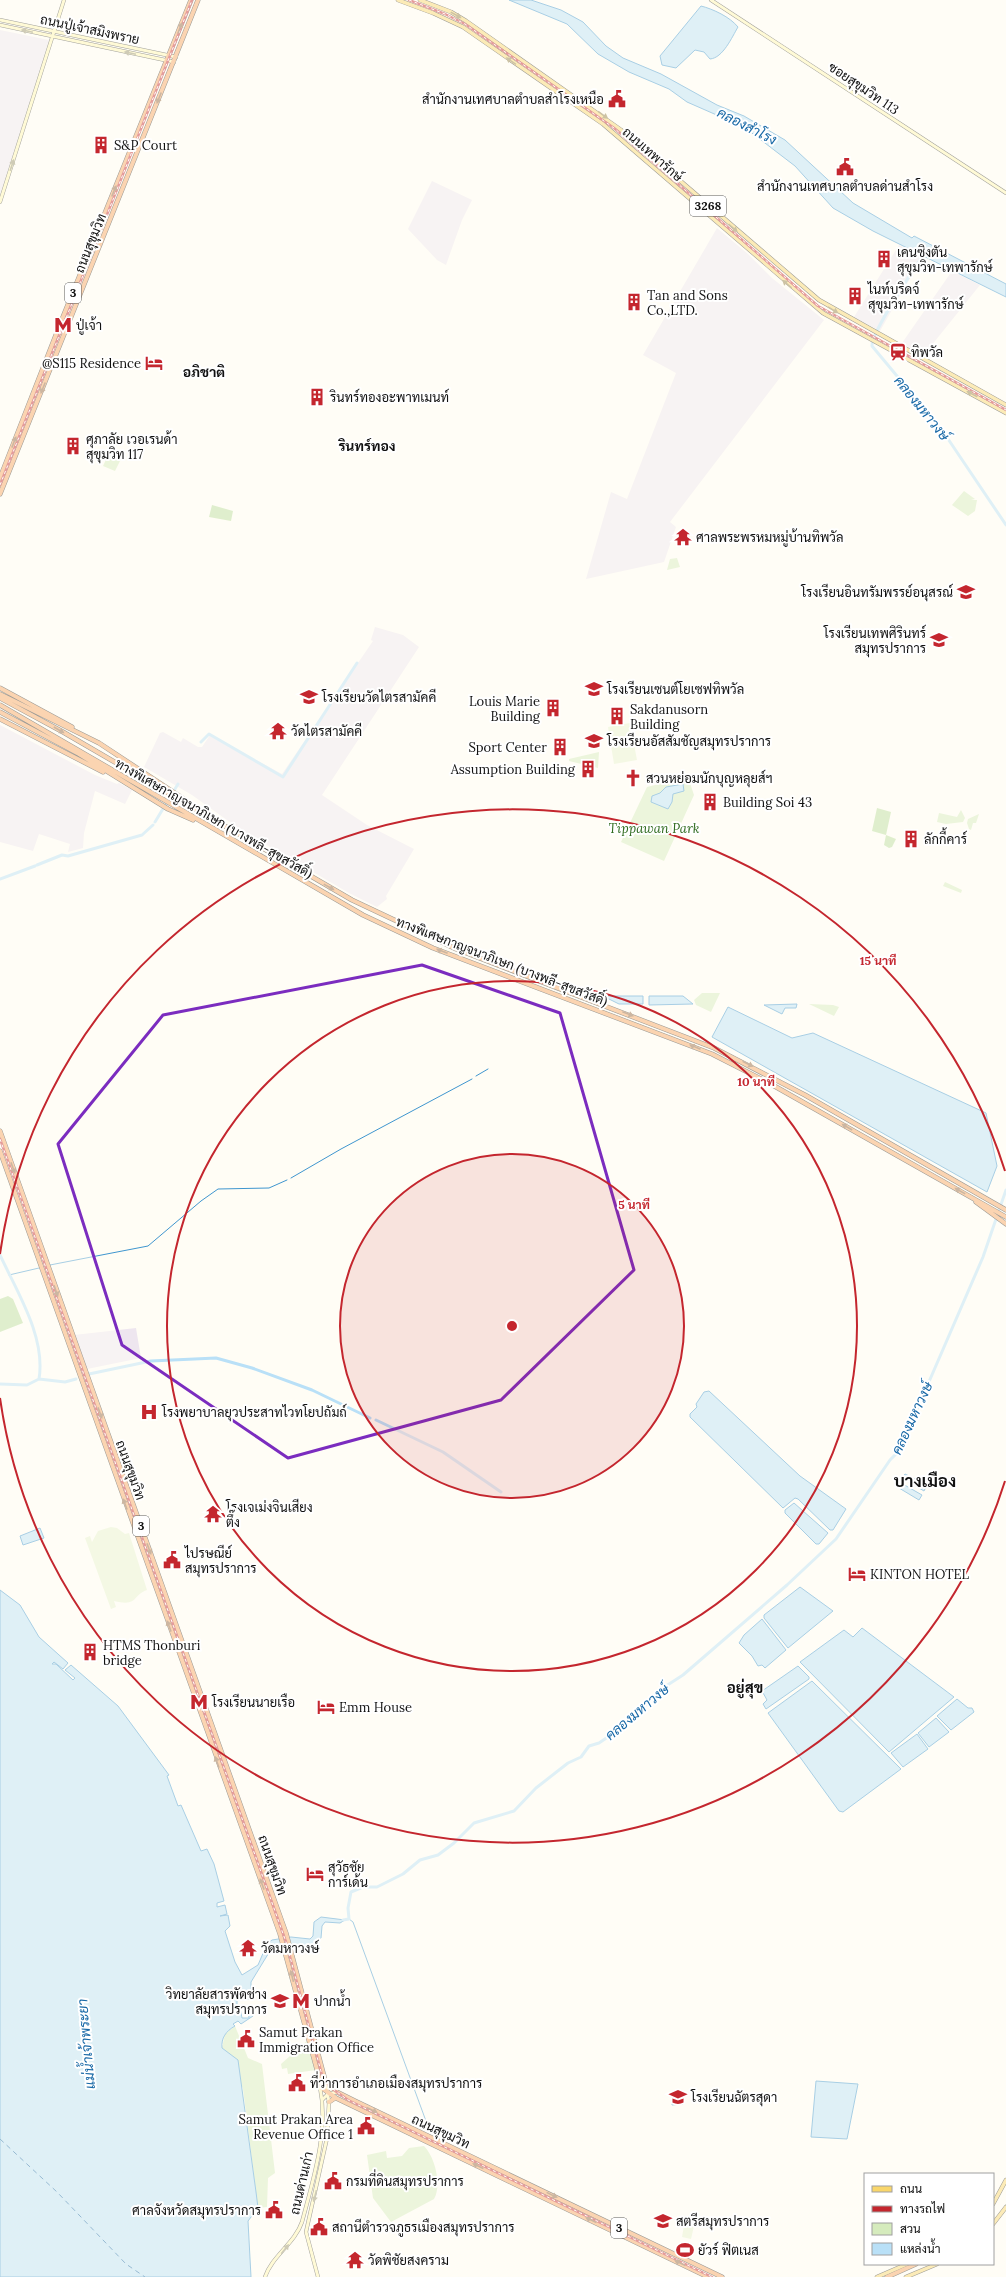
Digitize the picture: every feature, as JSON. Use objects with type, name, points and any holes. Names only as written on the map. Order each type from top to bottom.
[{"type":"highway","name":"ถนนสุขุมวิท","points":[[0,478],[92,245],[168,61],[191,0]]},
{"type":"highway","name":"ถนนสุขุมวิท","points":[[0,494],[198,0]]},
{"type":"highway","points":[[92,245],[99,247]]},
{"type":"highway","points":[[0,688],[85,735],[175,792],[208,817]]},
{"type":"highway","points":[[0,696],[85,735]]},
{"type":"highway","points":[[0,696],[23,706]]},
{"type":"highway","name":"ทางพิเศษกาญจนาภิเษก (บางพลี-สุขสวัสดิ์)","points":[[0,696],[352,900],[456,949],[686,1036],[748,1064],[1006,1210]]},
{"type":"highway","name":"ทางพิเศษกาญจนาภิเษก (บางพลี-สุขสวัสดิ์)","points":[[0,706],[324,894],[390,929],[433,948],[719,1057],[769,1083],[1006,1217]]},
{"type":"highway","points":[[0,712],[73,750],[107,773],[175,812],[204,824]]},
{"type":"highway","points":[[0,719],[46,741],[92,768],[107,773]]},
{"type":"highway","name":"ถนนสุขุมวิท","points":[[0,1131],[254,1840],[295,1962],[325,2080],[337,2092],[403,2125],[722,2277]]},
{"type":"highway","name":"ถนนสุขุมวิท","points":[[0,1151],[275,1921],[288,1962],[319,2081],[328,2094],[708,2277]]},
{"type":"highway","points":[[972,1198],[982,1208],[1006,1224]]},
{"type":"highway","points":[[174,1641],[182,1640]]},
{"type":"highway","points":[[179,1652],[184,1646]]},
{"type":"highway","points":[[246,1842],[254,1840]]},
{"type":"highway","points":[[329,2102],[336,2098]]},
{"type":"highway","points":[[401,2129],[403,2125]]},
{"type":"highway","points":[[513,2183],[516,2178]]},
{"type":"highway","points":[[887,2277],[914,2265]]},
{"type":"main road","points":[[0,202],[64,0]]},
{"type":"main road","name":"ถนนเทพารักษ์","points":[[398,0],[438,15],[463,27],[602,124],[807,301],[824,313],[1006,413]]},
{"type":"main road","name":"ถนนเทพารักษ์","points":[[420,0],[451,12],[466,21],[601,114],[809,292],[834,310],[1006,405]]},
{"type":"main road","name":"ซอยสุขุมวิท 113","points":[[711,0],[1006,193]]},
{"type":"main road","name":"ถนนปู่เจ้าสมิงพราย","points":[[0,20],[176,57]]},
{"type":"main road","name":"ถนนปู่เจ้าสมิงพราย","points":[[0,25],[174,62]]},
{"type":"main road","points":[[33,1245],[39,1243]]},
{"type":"main road","points":[[318,2277],[306,2232],[325,2149],[329,2102],[325,2080]]},
{"type":"main road","name":"ถนนด่านเก่า","points":[[265,2277],[269,2269],[298,2232],[318,2154],[322,2100],[319,2081]]},
{"type":"main road","points":[[322,2100],[328,2094],[337,2092]]},
{"type":"main road","points":[[994,2202],[1006,2180]]},
{"type":"main road","points":[[994,2223],[1006,2207]]},
{"type":"main road","points":[[298,2232],[306,2232]]},
{"type":"main road","points":[[877,2277],[905,2265]]},
{"type":"main road","points":[[906,2277],[934,2265]]},
{"type":"highlighted area","points":[[422,965],[560,1013],[634,1270],[501,1400],[288,1458],[122,1345],[58,1144],[163,1015]]},
{"type":"shaded area","points":[[0,30],[49,40],[0,195]]},
{"type":"shaded area","points":[[432,181],[472,200],[462,220],[446,265],[437,260],[408,229]]},
{"type":"shaded area","points":[[717,228],[748,254],[772,278],[824,320],[670,522],[676,527],[664,562],[586,579],[611,492],[627,499],[676,373],[643,355]]},
{"type":"shaded area","points":[[899,245],[922,257],[880,331],[854,317]]},
{"type":"shaded area","points":[[952,271],[980,285],[923,356],[902,343]]},
{"type":"shaded area","points":[[375,627],[403,635],[419,647],[322,795],[367,825],[414,849],[386,896],[387,899],[377,907],[349,893],[241,830],[192,795],[144,767],[160,733],[163,732],[181,742],[183,738],[198,747],[202,747],[210,735],[282,774],[373,641],[371,640]]},
{"type":"shaded area","points":[[0,725],[95,775],[117,784],[119,783],[132,790],[125,804],[95,791],[84,833],[83,848],[68,852],[70,844],[39,834],[33,851],[0,842]]},
{"type":"shaded area","points":[[136,1328],[141,1358],[87,1369],[74,1335]]},
{"type":"green space","points":[[112,447],[124,453],[115,471],[103,466]]},
{"type":"green space","points":[[964,491],[975,499],[971,500],[977,500],[975,511],[968,516],[952,505]]},
{"type":"green space","points":[[212,505],[233,511],[231,521],[209,517]]},
{"type":"green space","points":[[677,558],[680,567],[667,570],[670,559]]},
{"type":"green space","points":[[630,723],[637,760],[614,764],[608,727]]},
{"type":"green space","points":[[599,752],[598,768],[569,761],[569,759]]},
{"type":"green space","name":"Tippawan Park","points":[[688,777],[694,795],[664,861],[621,842],[647,787]]},
{"type":"green space","points":[[877,808],[891,812],[886,835],[872,831]]},
{"type":"green space","points":[[961,810],[965,818],[963,822],[946,824],[937,822],[939,813],[957,817]]},
{"type":"green space","points":[[979,814],[976,823],[973,823],[971,830],[969,829],[967,823],[968,819]]},
{"type":"green space","points":[[886,835],[896,839],[892,847],[889,848],[884,845]]},
{"type":"green space","points":[[945,882],[962,890],[961,893],[943,886]]},
{"type":"green space","points":[[702,993],[720,993],[711,1012],[696,1005],[694,1000]]},
{"type":"green space","points":[[809,1004],[833,1005],[839,1007],[834,1016]]},
{"type":"green space","points":[[8,1296],[13,1299],[23,1323],[0,1332],[0,1299]]},
{"type":"green space","points":[[111,1527],[117,1528],[125,1534],[129,1533],[147,1590],[128,1603],[114,1601],[116,1607],[111,1609],[85,1538],[90,1536],[92,1542],[98,1531]]},
{"type":"green space","points":[[235,2026],[248,2058],[262,2064],[275,2173],[268,2178],[267,2207],[258,2208],[243,2089],[231,2056],[222,2048],[225,2034]]},
{"type":"green space","points":[[308,2040],[316,2070],[288,2074],[287,2068],[282,2069],[281,2064]]},
{"type":"green space","points":[[424,2146],[431,2157],[436,2171],[437,2186],[434,2199],[391,2222],[373,2198],[367,2155],[386,2151],[387,2158],[402,2156],[409,2148]]},
{"type":"green space","points":[[684,2225],[694,2226],[691,2239],[682,2237]]},
{"type":"water","name":"คลองสำโรง","points":[[509,0],[531,0],[561,10],[583,22],[606,46],[623,58],[661,74],[717,105],[744,116],[785,140],[853,203],[912,238],[914,236],[1006,284],[1006,297],[873,231],[833,208],[795,166],[744,127],[687,102],[669,89],[629,72],[598,54],[567,24]]},
{"type":"water","points":[[701,6],[721,14],[735,23],[738,27],[727,46],[715,58],[710,59],[704,52],[695,50],[676,68],[662,65],[660,56]]},
{"type":"water","points":[[683,784],[684,791],[673,794],[672,802],[668,809],[651,802],[652,796],[660,793],[666,787]]},
{"type":"water","points":[[603,996],[643,996],[643,1004],[619,1004]]},
{"type":"water","points":[[649,996],[683,996],[693,1004],[649,1005]]},
{"type":"water","points":[[797,1004],[796,1008],[785,1008],[782,1014],[764,1005]]},
{"type":"water","points":[[728,1007],[792,1038],[813,1033],[986,1113],[997,1166],[987,1192],[712,1037]]},
{"type":"water","points":[[709,1391],[800,1476],[846,1509],[833,1530],[830,1530],[798,1499],[795,1498],[783,1508],[690,1417],[690,1414],[697,1407],[696,1404],[704,1392]]},
{"type":"water","points":[[905,1474],[927,1485],[924,1491],[902,1478]]},
{"type":"water","points":[[901,1483],[922,1495],[919,1500],[899,1488]]},
{"type":"water","points":[[794,1503],[828,1533],[819,1544],[816,1544],[785,1513],[785,1510]]},
{"type":"water","points":[[40,1528],[44,1538],[23,1545],[20,1536]]},
{"type":"water","points":[[800,1587],[833,1611],[788,1648],[764,1618],[764,1615]]},
{"type":"water","name":"แม่น้ำเจ้าพระยา","points":[[0,1590],[20,1605],[39,1637],[68,1663],[63,1669],[54,1662],[52,1664],[56,1664],[73,1680],[75,1678],[65,1670],[71,1665],[118,1706],[169,1775],[167,1776],[178,1806],[181,1805],[201,1851],[207,1849],[214,1864],[224,1901],[217,1903],[217,1907],[225,1905],[227,1914],[220,1916],[228,1915],[230,1926],[225,1931],[235,1962],[242,1975],[258,1965],[267,1944],[272,1940],[291,1937],[310,1939],[313,1936],[314,1922],[321,1917],[345,1920],[340,1923],[325,1922],[322,1926],[321,1938],[310,1946],[273,1946],[251,1982],[251,1999],[237,2000],[237,2008],[240,2008],[242,2018],[249,2018],[248,2008],[252,2007],[253,2016],[241,2024],[238,2021],[233,2024],[235,2026],[229,2030],[222,2041],[222,2048],[238,2060],[258,2208],[248,2221],[251,2277],[0,2277]]},
{"type":"water","points":[[762,1619],[786,1650],[765,1668],[762,1665],[758,1666],[752,1656],[739,1643],[744,1635]]},
{"type":"water","points":[[862,1628],[954,1697],[889,1752],[800,1662],[844,1630],[853,1637]]},
{"type":"water","points":[[798,1666],[809,1677],[809,1679],[766,1709],[763,1704],[767,1700],[762,1691]]},
{"type":"water","points":[[812,1681],[901,1769],[843,1812],[839,1811],[768,1713]]},
{"type":"water","points":[[957,1699],[968,1708],[972,1708],[974,1712],[951,1730],[937,1716]]},
{"type":"water","points":[[936,1718],[949,1732],[929,1747],[918,1733]]},
{"type":"water","points":[[917,1734],[928,1749],[903,1767],[891,1753]]},
{"type":"water","points":[[816,2081],[858,2084],[847,2139],[811,2137]]},
{"type":"water","points":[[683,2098],[683,2104],[672,2105],[672,2099]]},
{"type":"waterway","name":"คลองมหาวงษ์","points":[[925,252],[878,328],[872,346],[942,430],[1006,525]]},
{"type":"waterway","points":[[201,742],[209,734],[283,777],[357,663]]},
{"type":"waterway","points":[[155,822],[178,784]]},
{"type":"waterway","points":[[37,865],[62,855],[68,856],[142,835],[153,825]]},
{"type":"waterway","points":[[0,879],[35,866]]},
{"type":"waterway","points":[[476,1076],[488,1069]]},
{"type":"waterway","points":[[291,1178],[341,1149],[472,1079]]},
{"type":"waterway","points":[[50,1265],[148,1246],[201,1201],[218,1189],[269,1188],[287,1180]]},
{"type":"waterway","name":"คลองมหาวงษ์","points":[[343,1920],[349,1919],[348,1908],[351,1892],[363,1887],[377,1887],[403,1874],[420,1860],[438,1855],[454,1843],[474,1823],[514,1811],[536,1788],[568,1763],[581,1757],[589,1746],[599,1743],[621,1728],[666,1686],[683,1675],[787,1585],[836,1539],[890,1460],[899,1451],[983,1257],[1006,1190]]},
{"type":"waterway","points":[[0,1255],[22,1299],[34,1331],[40,1363],[39,1379],[27,1385],[0,1384]]},
{"type":"waterway","points":[[9,1275],[39,1268]]},
{"type":"waterway","points":[[89,1374],[151,1361],[216,1358],[252,1368],[312,1390],[370,1418]]},
{"type":"waterway","points":[[39,1379],[65,1382],[76,1379]]},
{"type":"waterway","points":[[376,1420],[443,1452],[501,1492]]},
{"type":"waterway","points":[[349,1919],[353,1922],[430,2132]]},
{"type":"ferry route","points":[[0,2139],[57,2192],[126,2264],[145,2277]]},
{"type":"railway","points":[[0,485],[192,0]]},
{"type":"railway","points":[[409,0],[445,14],[465,24],[614,128],[818,306],[1006,410]]},
{"type":"railway","points":[[0,1139],[286,1942],[322,2075],[330,2087],[348,2100],[712,2277]]},
{"type":"place","name":"สำนักงานเทศบาลตำบลสำโรงเหนือ","points":[[617,99]]},
{"type":"place","name":"S&P Court","points":[[101,145]]},
{"type":"place","name":"สำนักงานเทศบาลตำบลด่านสำโรง","points":[[845,167]]},
{"type":"place","name":"เคนซิงตัน สุขุมวิท-เทพารักษ์","points":[[884,259]]},
{"type":"place","name":"ไนท์บริดจ์ สุขุมวิท-เทพารักษ์","points":[[855,296]]},
{"type":"place","name":"Tan and Sons Co.,LTD.","points":[[634,302]]},
{"type":"place","name":"ปู่เจ้า","points":[[63,325]]},
{"type":"place","name":"ทิพวัล","points":[[898,352]]},
{"type":"place","name":"@S115 Residence","points":[[154,363]]},
{"type":"place","name":"รินทร์ทองอะพาทเมนท์","points":[[317,397]]},
{"type":"place","name":"ศุภาลัย เวอเรนด้า สุขุมวิท 117","points":[[73,446]]},
{"type":"place","name":"ศาลพระพรหมหมู่บ้านทิพวัล","points":[[683,537]]},
{"type":"place","name":"โรงเรียนอินทรัมพรรย์อนุสรณ์","points":[[966,592]]},
{"type":"place","name":"โรงเรียนเทพศิรินทร์ สมุทรปราการ","points":[[939,640]]},
{"type":"place","name":"โรงเรียนเซนต์โยเซฟทิพวัล","points":[[594,689]]},
{"type":"place","name":"โรงเรียนวัดไตรสามัคคี","points":[[309,697]]},
{"type":"place","name":"Louis Marie Building","points":[[553,708]]},
{"type":"place","name":"Sakdanusorn Building","points":[[617,716]]},
{"type":"place","name":"วัดไตรสามัคคี","points":[[278,731]]},
{"type":"place","name":"โรงเรียนอัสสัมชัญสมุทรปราการ","points":[[594,741]]},
{"type":"place","name":"Sport Center","points":[[560,747]]},
{"type":"place","name":"Assumption Building","points":[[588,769]]},
{"type":"place","name":"สวนหย่อมนักบุญหลุยส์ฯ","points":[[633,778]]},
{"type":"place","name":"Building Soi 43","points":[[710,802]]},
{"type":"place","name":"ลักกี้คาร์","points":[[911,839]]},
{"type":"place","name":"โรงพยาบาลยุวประสาทไวทโยปถัมถ์","points":[[149,1412]]},
{"type":"place","name":"โรงเจเม่งจินเสียง ตึ๊ง","points":[[213,1514]]},
{"type":"place","name":"ไปรษณีย์ สมุทรปราการ","points":[[172,1560]]},
{"type":"place","name":"KINTON HOTEL","points":[[857,1574]]},
{"type":"place","name":"HTMS Thonburi bridge","points":[[90,1652]]},
{"type":"place","name":"โรงเรียนนายเรือ","points":[[199,1702]]},
{"type":"place","name":"Emm House","points":[[326,1707]]},
{"type":"place","name":"สุวัธชัย การ์เด้น","points":[[315,1874]]},
{"type":"place","name":"วัดมหาวงษ์","points":[[248,1948]]},
{"type":"place","name":"วิทยาลัยสารพัดช่าง สมุทรปราการ","points":[[280,2001]]},
{"type":"place","name":"ปากน้ำ","points":[[301,2001]]},
{"type":"place","name":"Samut Prakan Immigration Office","points":[[246,2039]]},
{"type":"place","name":"ที่ว่าการอำเภอเมืองสมุทรปราการ","points":[[297,2083]]},
{"type":"place","name":"โรงเรียนฉัตรสุดา","points":[[678,2097]]},
{"type":"place","name":"Samut Prakan Area Revenue Office 1","points":[[366,2126]]},
{"type":"place","name":"กรมที่ดินสมุทรปราการ","points":[[333,2181]]},
{"type":"place","name":"ศาลจังหวัดสมุทรปราการ","points":[[274,2210]]},
{"type":"place","name":"สตรีสมุทรปราการ","points":[[663,2221]]},
{"type":"place","name":"สถานีตำรวจภูธรเมืองสมุทรปราการ","points":[[319,2227]]},
{"type":"place","name":"ยัวร์ ฟิตเนส","points":[[685,2250]]},
{"type":"place","name":"วัดพิชัยสงคราม","points":[[355,2260]]},
{"type":"district","name":"อภิชาติ","points":[[204,372]]},
{"type":"district","name":"รินทร์ทอง","points":[[367,446]]},
{"type":"district","name":"บางเมือง","points":[[925,1481]]},
{"type":"district","name":"อยู่สุข","points":[[745,1688]]}]
